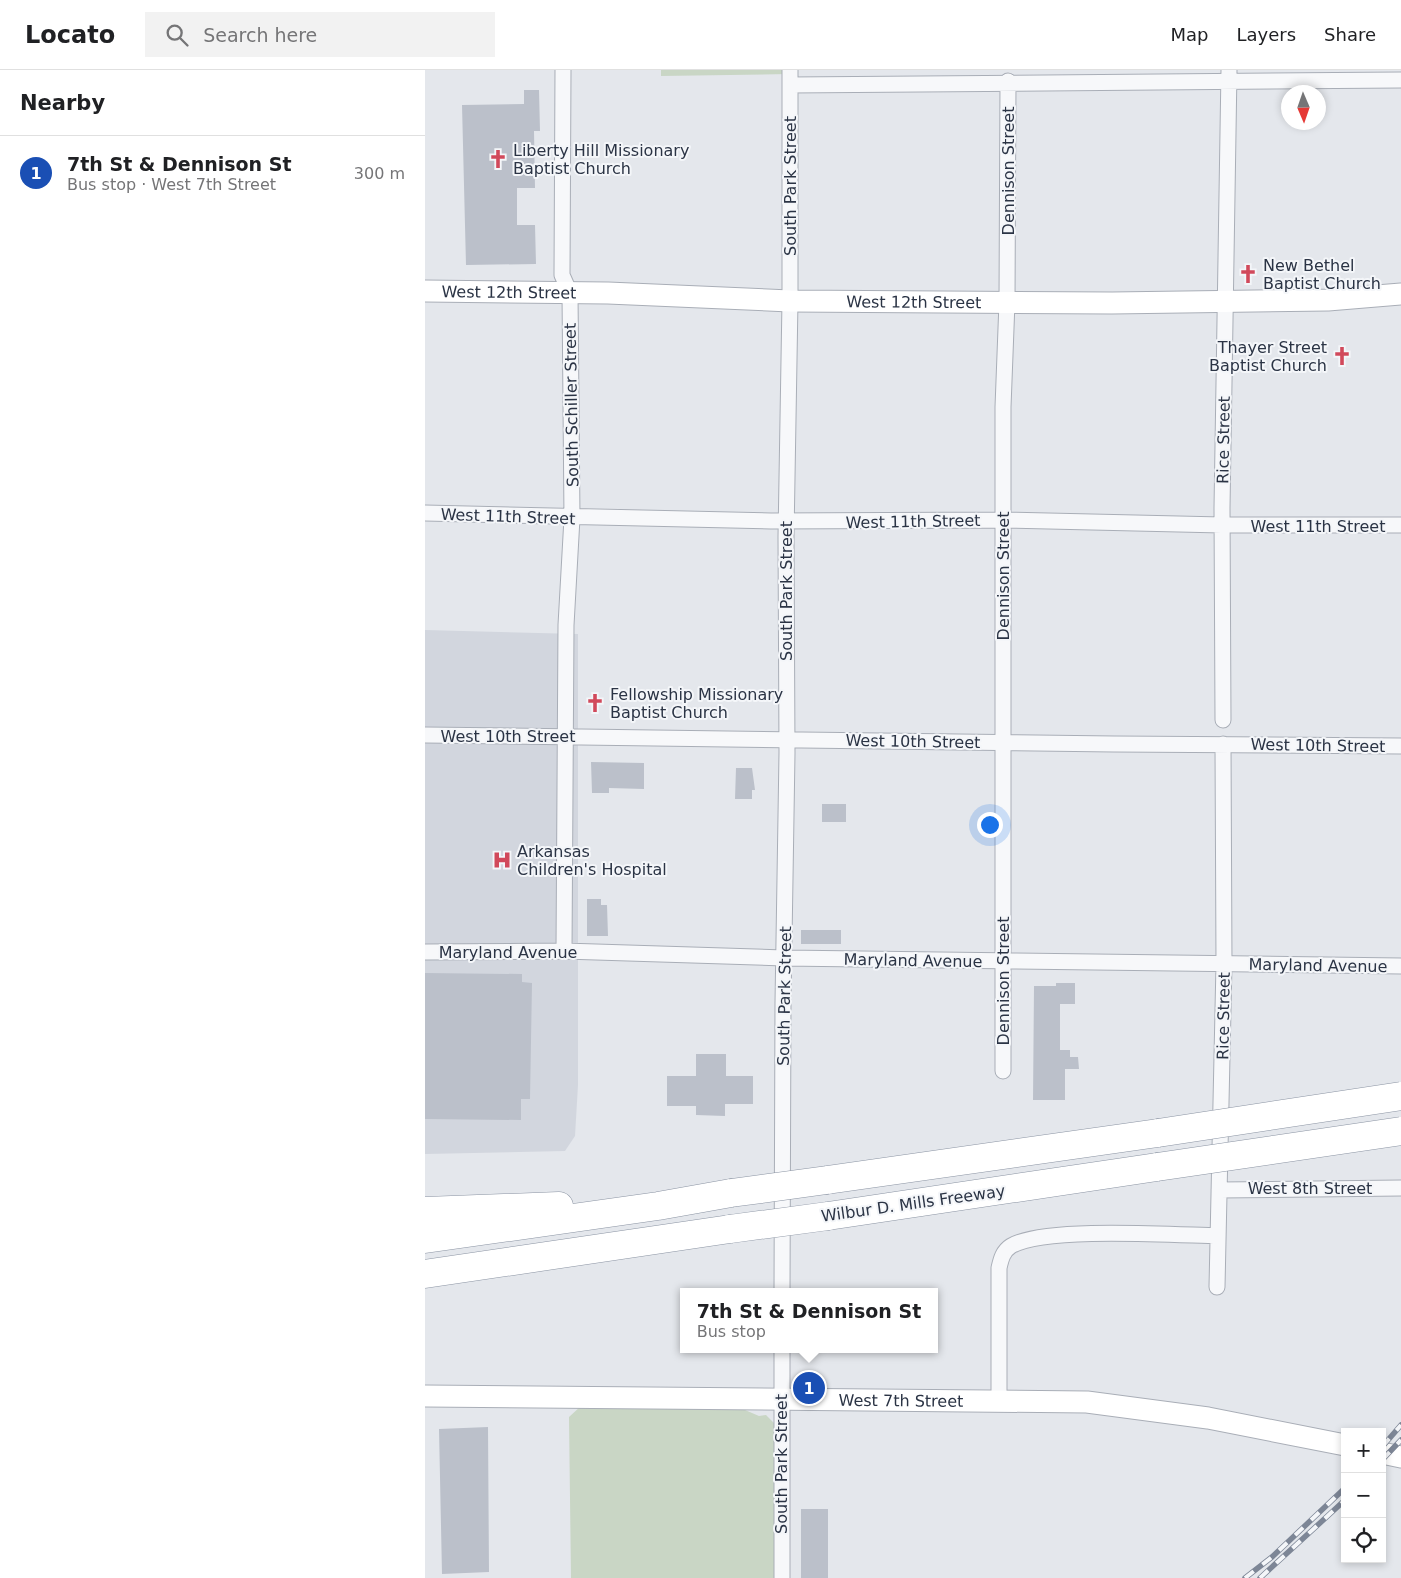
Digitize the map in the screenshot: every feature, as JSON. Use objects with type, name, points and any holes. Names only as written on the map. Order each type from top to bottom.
[{"type":"highway","points":[[425,1239],[1401,1096]]},
{"type":"highway","name":"Wilbur D. Mills Freeway","points":[[425,1274],[1401,1131]]},
{"type":"highway","points":[[425,1210],[534,1206],[658,1206]]},
{"type":"street","name":"South Schiller Street","points":[[563,70],[562,275],[570,293],[572,518],[566,626],[565,951]]},
{"type":"street","points":[[790,77],[1008,81],[1229,75],[1401,80]]},
{"type":"street","name":"Rice Street","points":[[1223,720],[1222,526],[1229,75]]},
{"type":"street","name":"South Park Street","points":[[782,1288],[790,77]]},
{"type":"street","name":"Dennison Street","points":[[1003,1071],[1004,961],[1001,828],[1004,742],[1003,407],[1007,302],[1008,81]]},
{"type":"street","name":"West 12th Street","points":[[425,291],[570,293],[790,302],[1225,303],[1328,300],[1401,294]]},
{"type":"street","name":"West 11th Street","points":[[425,513],[572,518],[786,521],[1004,520],[1222,526],[1401,525]]},
{"type":"street","name":"West 10th Street","points":[[425,735],[1401,746]]},
{"type":"street","name":"Rice Street","points":[[1217,1287],[1224,964],[1223,744]]},
{"type":"street","name":"Maryland Avenue","points":[[425,952],[565,951],[784,958],[1401,966]]},
{"type":"street","name":"West 8th Street","points":[[1219,1190],[1401,1188]]},
{"type":"street","points":[[999,1400],[999,1268],[1005,1251],[1012,1245],[1037,1238],[1098,1234],[1218,1236]]},
{"type":"street","name":"South Park Street","points":[[782,1353],[782,1578]]},
{"type":"street","name":"West 7th Street","points":[[425,1396],[1087,1402],[1129,1406],[1208,1418],[1341,1445]]},
{"type":"street","points":[[1386,1454],[1401,1457]]},
{"type":"shaded area","name":"Arkansas Children's Hospital","points":[[425,630],[578,634],[578,1085],[575,1136],[565,1151],[425,1154]]},
{"type":"green space","points":[[661,70],[790,70],[790,74],[661,76]]},
{"type":"green space","points":[[581,1406],[738,1407],[759,1416],[766,1415],[776,1425],[775,1578],[571,1578],[569,1417]]},
{"type":"building","name":"Liberty Hill Missionary Baptist Church","points":[[524,90],[539,90],[540,131],[534,131],[535,188],[517,188],[517,225],[535,225],[536,264],[466,265],[462,105],[524,104]]},
{"type":"building","points":[[591,762],[644,763],[644,789],[609,788],[609,793],[592,793]]},
{"type":"building","points":[[736,768],[752,768],[755,790],[752,790],[752,799],[735,799]]},
{"type":"building","points":[[822,804],[846,804],[846,822],[822,822]]},
{"type":"building","points":[[587,899],[601,899],[601,905],[607,905],[608,936],[587,936]]},
{"type":"building","points":[[801,930],[841,930],[841,944],[801,944]]},
{"type":"building","points":[[425,973],[522,974],[522,982],[532,983],[530,1099],[521,1099],[521,1120],[425,1119]]},
{"type":"building","points":[[1056,983],[1075,983],[1075,1004],[1060,1004],[1060,1050],[1070,1050],[1070,1057],[1078,1057],[1079,1069],[1065,1069],[1065,1100],[1033,1100],[1034,986],[1056,986]]},
{"type":"building","points":[[696,1054],[726,1054],[726,1076],[753,1076],[753,1104],[725,1104],[725,1116],[696,1115],[696,1106],[667,1106],[667,1076],[696,1076]]},
{"type":"building","points":[[488,1427],[489,1572],[442,1574],[439,1429]]},
{"type":"building","points":[[801,1509],[828,1509],[828,1578],[801,1578]]},
{"type":"railway","points":[[1386,1442],[1401,1425]]},
{"type":"railway","points":[[1386,1456],[1401,1440]]},
{"type":"railway","points":[[1245,1578],[1272,1557],[1341,1492]]},
{"type":"railway","points":[[1260,1578],[1341,1504]]},
{"type":"place","name":"Liberty Hill Missionary Baptist Church","points":[[498,159]]},
{"type":"place","name":"New Bethel Baptist Church","points":[[1248,274]]},
{"type":"place","name":"Thayer Street Baptist Church","points":[[1342,356]]},
{"type":"place","name":"Fellowship Missionary Baptist Church","points":[[595,703]]},
{"type":"place","name":"Arkansas Children's Hospital","points":[[502,860]]},
{"type":"place","name":"7th St & Dennison St","points":[[809,1388]]}]
